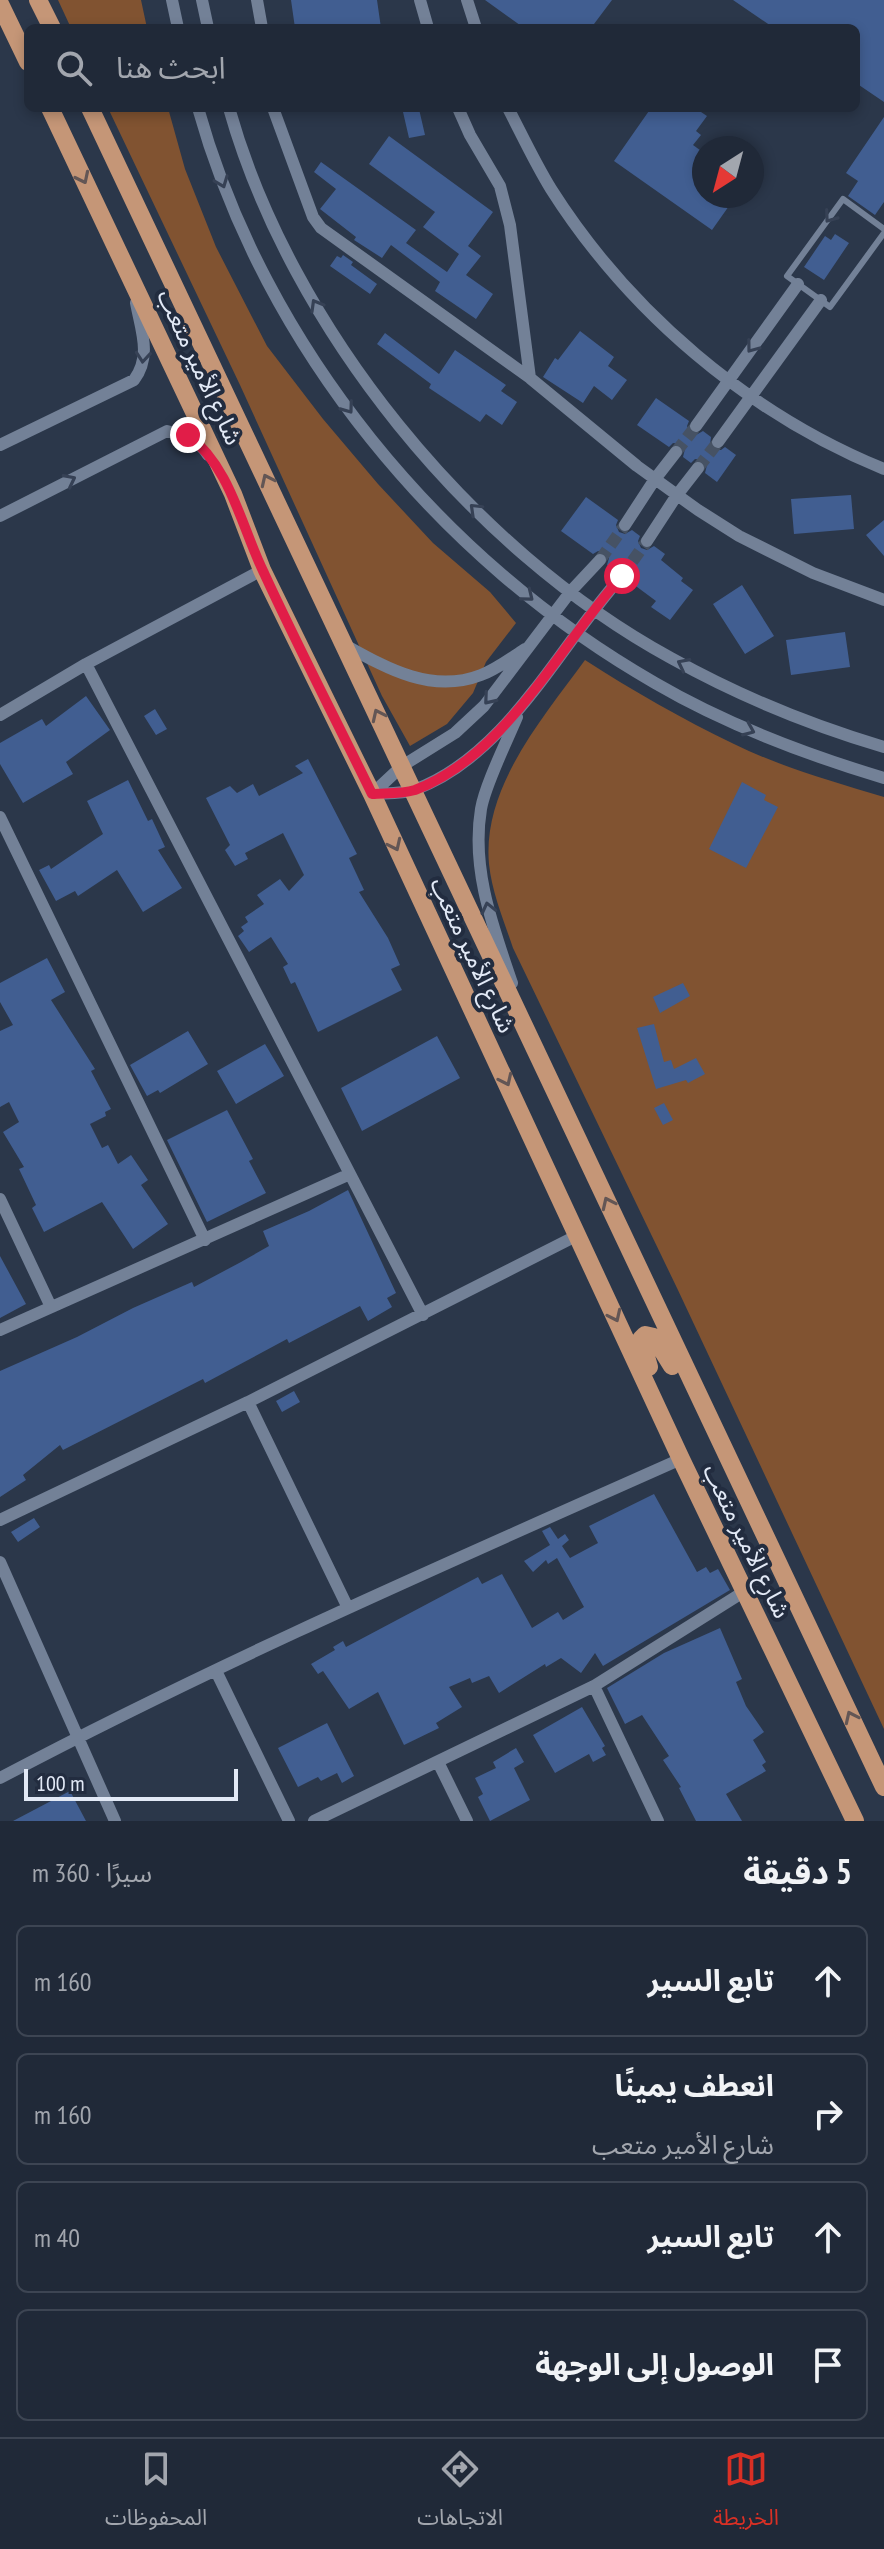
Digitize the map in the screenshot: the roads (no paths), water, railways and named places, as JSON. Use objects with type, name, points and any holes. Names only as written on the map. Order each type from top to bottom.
[{"type":"main road","points":[[38,0],[50,24]]},
{"type":"main road","points":[[0,4],[24,54]]},
{"type":"main road","name":"شارع الأمير متعب","points":[[52,112],[233,494],[262,570],[372,794],[681,1459],[855,1821]]},
{"type":"main road","name":"شارع الأمير متعب","points":[[92,112],[884,1787]]},
{"type":"main road","points":[[681,1459],[643,1351],[641,1339],[645,1335],[654,1337],[663,1348],[774,1555]]},
{"type":"street","points":[[172,0],[177,24]]},
{"type":"street","points":[[202,0],[207,24]]},
{"type":"street","points":[[257,0],[261,24]]},
{"type":"street","points":[[420,0],[427,24]]},
{"type":"street","points":[[467,0],[475,24]]},
{"type":"street","points":[[199,112],[232,209],[303,342],[352,414],[445,521],[493,567],[554,615],[655,683],[744,729],[884,778]]},
{"type":"street","points":[[230,112],[260,198],[288,257],[328,326],[376,396],[466,500],[514,546],[571,591],[669,657],[756,702],[884,747]]},
{"type":"street","points":[[274,112],[313,217],[321,228],[530,378],[655,479],[739,536],[813,573],[884,600]]},
{"type":"street","points":[[460,112],[500,186],[510,225],[530,378]]},
{"type":"street","points":[[510,112],[550,188],[616,277],[686,346],[801,429],[884,469]]},
{"type":"street","points":[[1,442],[134,380],[142,370],[146,354],[132,280]]},
{"type":"street","points":[[696,426],[798,284]]},
{"type":"street","points":[[718,442],[821,300]]},
{"type":"street","points":[[0,516],[167,431],[188,435],[202,446],[233,494]]},
{"type":"street","points":[[625,525],[676,452]]},
{"type":"street","points":[[647,541],[698,468]]},
{"type":"street","points":[[372,794],[402,766],[455,733],[484,706],[571,591],[600,560]]},
{"type":"street","points":[[0,715],[86,664],[262,570]]},
{"type":"street","points":[[529,1035],[490,918],[479,868],[481,807],[500,740],[576,631],[622,576]]},
{"type":"street","points":[[345,645],[387,669],[426,681],[455,682],[483,674],[531,646]]},
{"type":"street","points":[[86,664],[423,1315]]},
{"type":"street","points":[[372,794],[413,790],[500,740]]},
{"type":"street","points":[[0,817],[205,1240]]},
{"type":"street","points":[[0,1330],[350,1174]]},
{"type":"street","points":[[0,1199],[51,1307]]},
{"type":"street","points":[[0,1520],[248,1402],[578,1235]]},
{"type":"street","points":[[248,1402],[348,1608]]},
{"type":"street","points":[[0,1778],[348,1608],[681,1459]]},
{"type":"street","points":[[0,1562],[115,1821]]},
{"type":"street","points":[[314,1821],[594,1686],[745,1591]]},
{"type":"street","points":[[216,1671],[289,1821]]},
{"type":"street","points":[[594,1686],[658,1821]]},
{"type":"street","points":[[438,1762],[467,1821]]},
{"type":"lane","points":[[843,199],[884,231],[830,307],[787,276],[843,199]]},
{"type":"tunnel","points":[[676,452],[696,426]]},
{"type":"tunnel","points":[[698,468],[718,442]]},
{"type":"tunnel","points":[[600,560],[625,525]]},
{"type":"tunnel","points":[[622,576],[647,541]]}]
